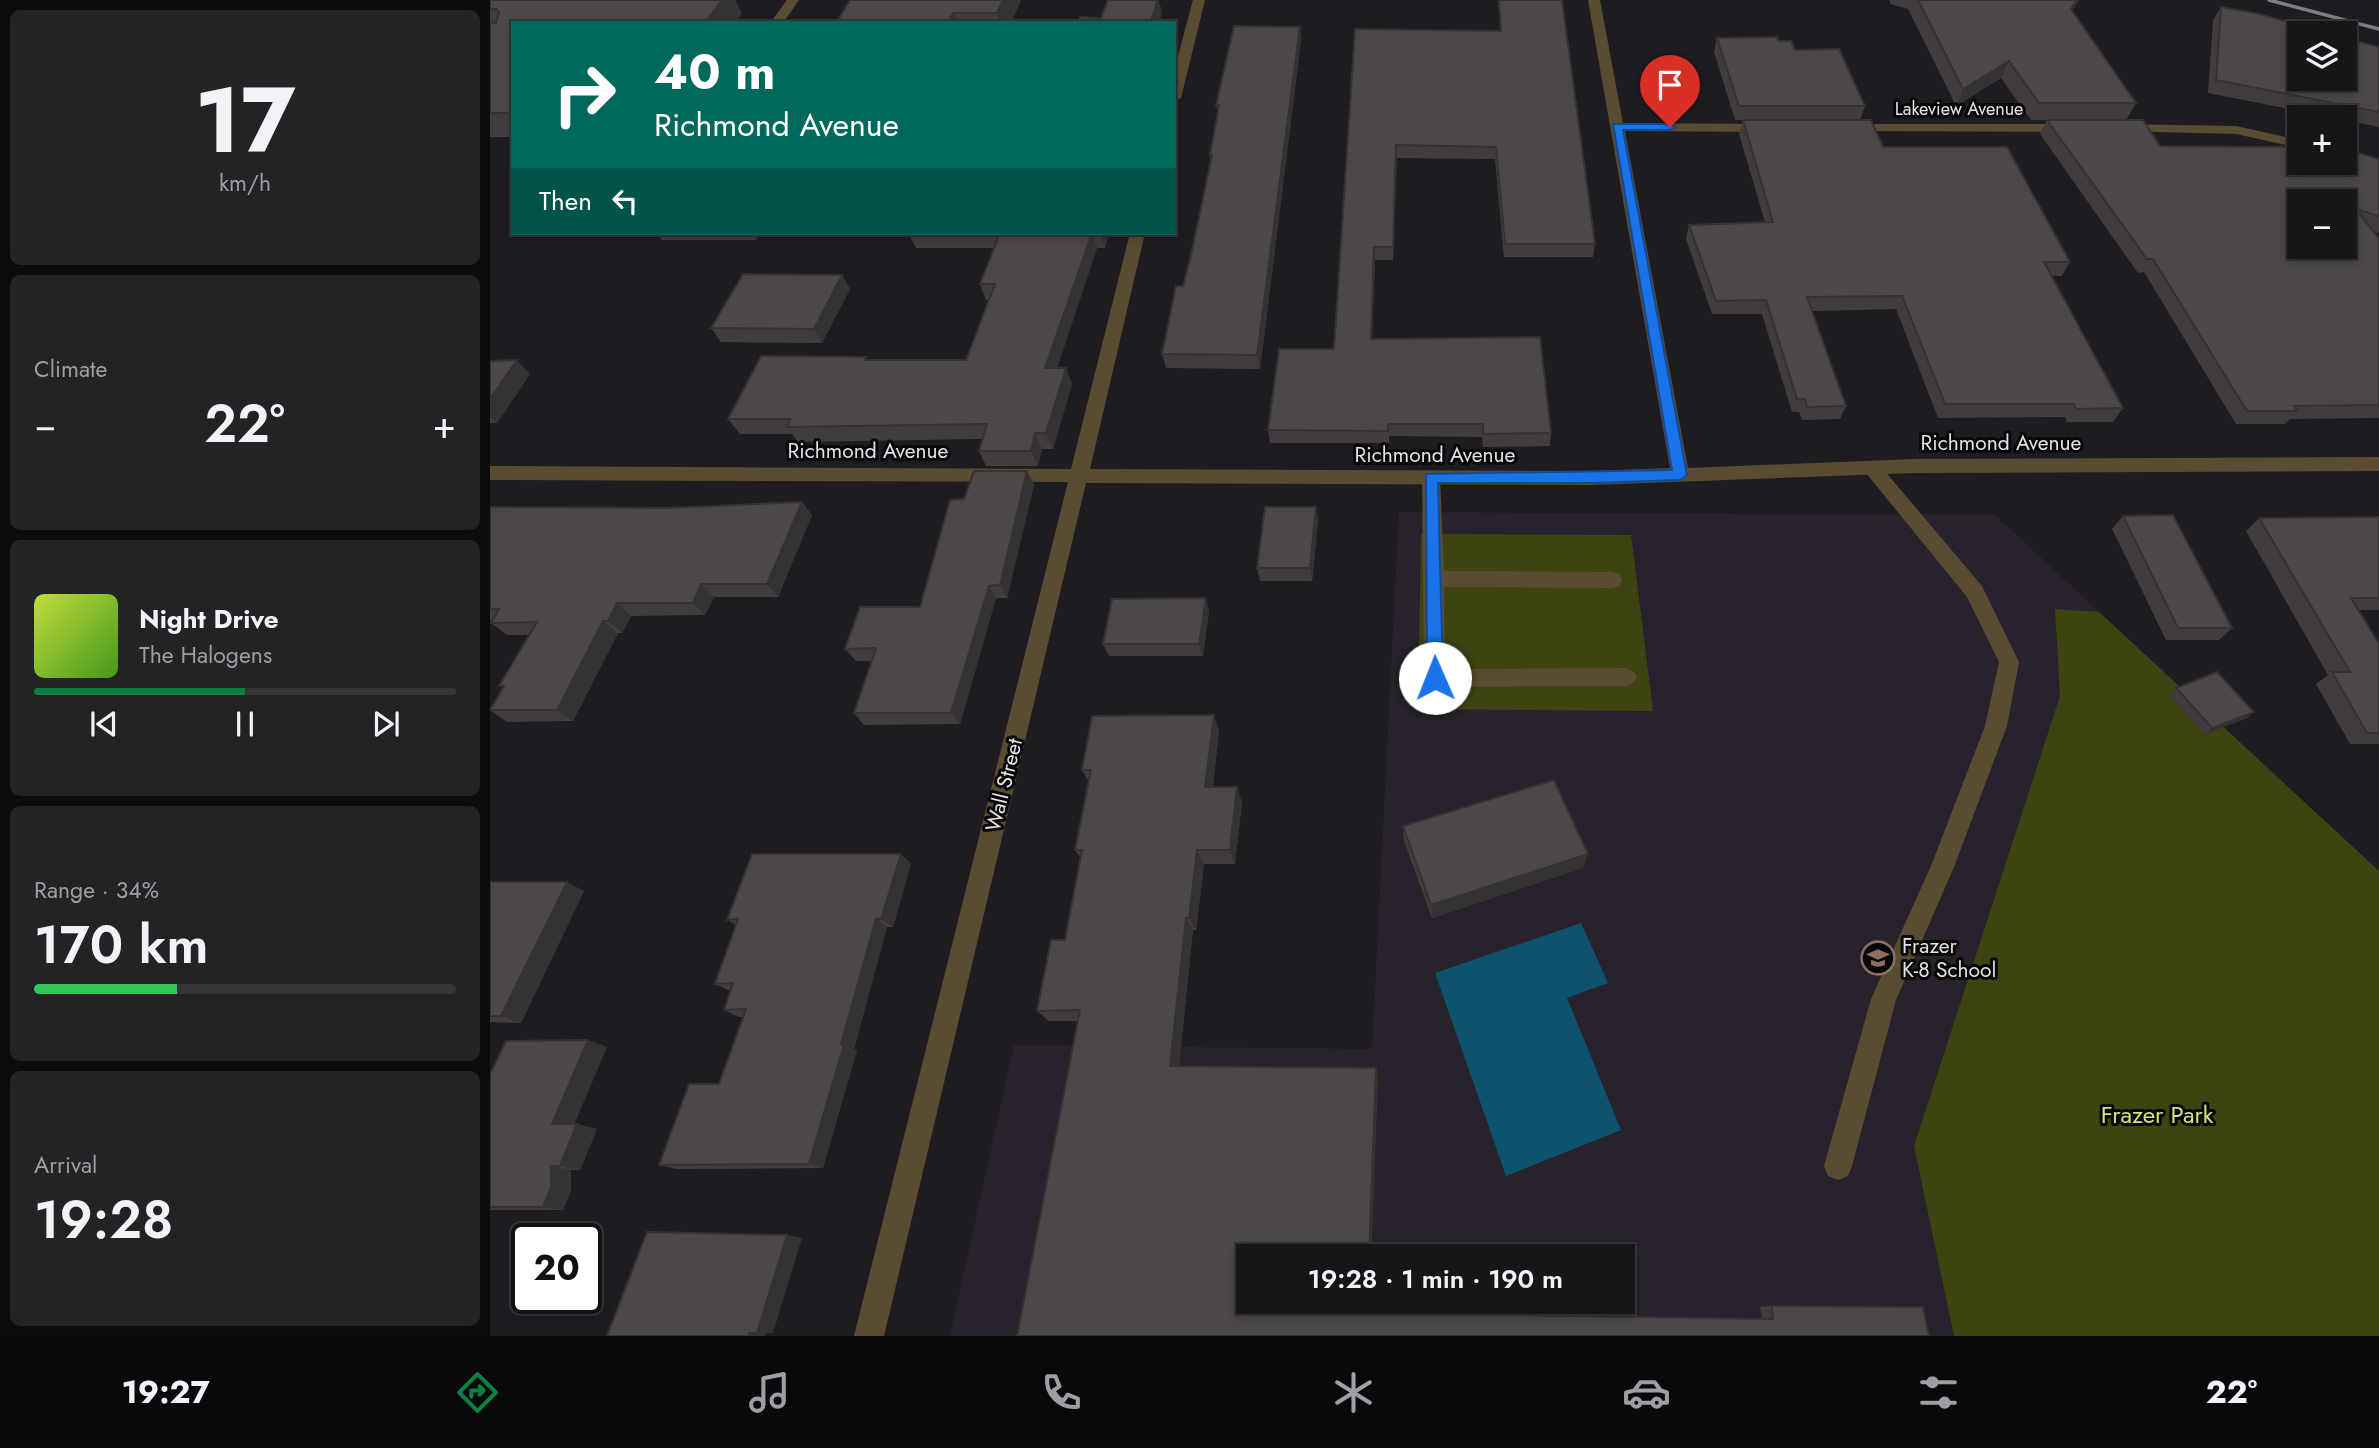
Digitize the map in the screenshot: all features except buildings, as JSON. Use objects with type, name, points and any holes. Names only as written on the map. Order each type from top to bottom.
[{"type":"street","points":[[777,21],[793,0]]},
{"type":"street","points":[[1176,90],[1199,0]]},
{"type":"street","points":[[1594,0],[1680,475]]},
{"type":"street","points":[[1617,127],[1784,128]]},
{"type":"street","name":"Lakeview Avenue","points":[[1826,128],[2236,130],[2287,141]]},
{"type":"street","name":"Wall Street","points":[[869,1336],[1138,235]]},
{"type":"street","name":"Richmond Avenue","points":[[490,473],[1592,478],[1872,468],[2379,464]]},
{"type":"street","points":[[1838,1166],[1884,999],[1942,867],[1996,726],[2009,662],[1975,592],[1872,468]]},
{"type":"street","points":[[1431,478],[1435,678],[1626,677]]},
{"type":"street","points":[[1434,579],[1612,580]]},
{"type":"shaded area","name":"Frazer K-8 School","points":[[1399,512],[1995,515],[2379,871],[2379,1336],[950,1336],[1014,1045],[1372,1049]]},
{"type":"green space","points":[[1421,534],[1631,535],[1653,711],[1418,709]]},
{"type":"green space","name":"Frazer Park","points":[[2055,609],[2099,612],[2379,871],[2379,1336],[1954,1336],[1914,1146],[2060,696]]},
{"type":"water","points":[[1581,923],[1608,983],[1567,998],[1621,1130],[1506,1176],[1435,973]]},
{"type":"railway","points":[[2269,0],[2379,29]]},
{"type":"place","name":"Frazer K-8 School","points":[[1878,958]]},
{"type":"route","points":[[1435,678],[1431,478],[1680,475],[1617,127],[1670,127]]}]
